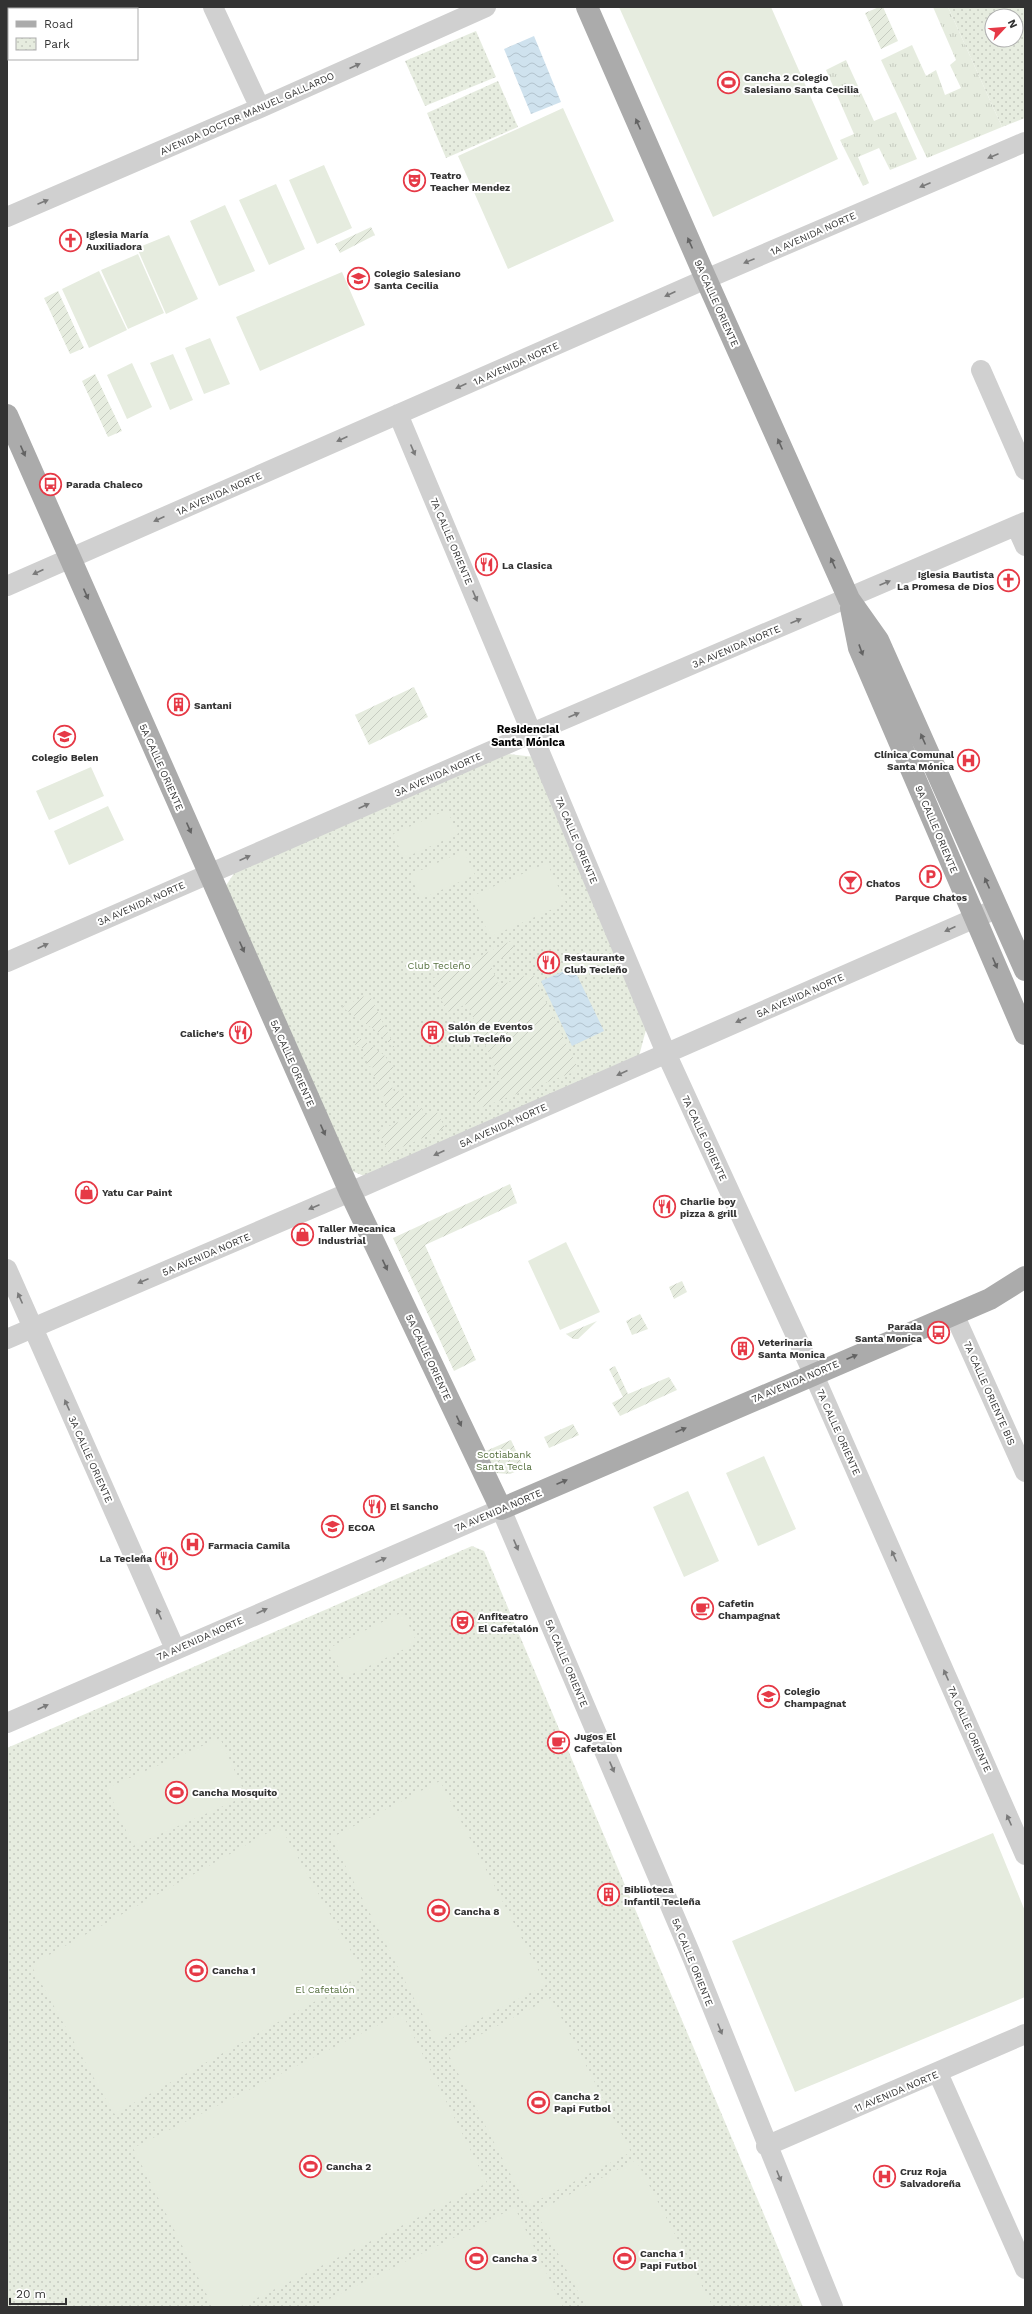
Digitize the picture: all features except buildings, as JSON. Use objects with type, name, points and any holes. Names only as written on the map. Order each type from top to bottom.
[{"type":"main road","name":"9A CALLE ORIENTE","points":[[587,7],[706,279],[849,599],[878,640],[1025,970]]},
{"type":"main road","name":"5A CALLE ORIENTE","points":[[7,415],[350,1192],[501,1509]]},
{"type":"main road","name":"9A CALLE ORIENTE","points":[[849,599],[860,648],[1025,1034]]},
{"type":"main road","name":"7A AVENIDA NORTE","points":[[501,1509],[814,1373],[990,1299],[1025,1277]]},
{"type":"main road","name":"7A AVENIDA NORTE","points":[[990,1299],[1025,1294]]},
{"type":"street","points":[[213,7],[260,108]]},
{"type":"street","name":"AVENIDA DOCTOR MANUEL GALLARDO","points":[[7,217],[260,108],[486,7]]},
{"type":"street","name":"1A AVENIDA NORTE","points":[[7,586],[706,279],[1025,143]]},
{"type":"street","points":[[981,370],[1025,470]]},
{"type":"street","name":"7A CALLE ORIENTE","points":[[398,414],[666,1053],[814,1373],[1025,1855]]},
{"type":"street","points":[[1020,524],[1025,546]]},
{"type":"street","name":"3A AVENIDA NORTE","points":[[7,962],[532,733],[849,599],[1020,524]]},
{"type":"street","name":"5A AVENIDA NORTE","points":[[7,1339],[350,1192],[998,908]]},
{"type":"street","name":"3A CALLE ORIENTE","points":[[7,1269],[175,1649]]},
{"type":"street","name":"7A CALLE ORIENTE BIS","points":[[954,1314],[1025,1472]]},
{"type":"street","name":"7A AVENIDA NORTE","points":[[7,1723],[501,1509]]},
{"type":"street","name":"5A CALLE ORIENTE","points":[[501,1509],[692,1957],[766,2146],[833,2307]]},
{"type":"street","name":"11 AVENIDA NORTE","points":[[766,2146],[938,2073],[1025,2034]]},
{"type":"street","points":[[938,2073],[1025,2270]]},
{"type":"green space","name":"Cancha 2 Colegio Salesiano Santa Cecilia","points":[[619,7],[771,7],[838,159],[713,217]]},
{"type":"green space","points":[[879,7],[883,7],[898,41],[881,49],[865,13]]},
{"type":"green space","points":[[933,7],[948,7],[1002,127],[927,158],[881,60],[912,45],[926,76],[936,70],[945,95],[961,88],[950,65],[956,60]]},
{"type":"green space","points":[[948,7],[1025,7],[1025,118],[1002,127]]},
{"type":"green space","points":[[476,31],[496,77],[425,106],[405,61]]},
{"type":"green space","points":[[846,60],[874,121],[896,112],[917,159],[890,170],[879,148],[858,157],[869,183],[863,186],[840,140],[854,134],[826,70]]},
{"type":"green space","points":[[498,81],[518,127],[446,158],[427,113]]},
{"type":"green space","points":[[563,108],[614,221],[508,269],[458,156]]},
{"type":"green space","points":[[324,165],[352,228],[317,244],[289,180]]},
{"type":"green space","points":[[276,184],[305,249],[269,265],[239,200]]},
{"type":"green space","points":[[225,205],[255,271],[219,286],[190,221]]},
{"type":"green space","points":[[371,227],[375,235],[340,253],[335,244]]},
{"type":"green space","points":[[169,235],[198,299],[166,314],[137,248]]},
{"type":"green space","points":[[138,254],[164,313],[128,329],[101,270]]},
{"type":"green space","points":[[99,271],[127,330],[89,348],[62,289]]},
{"type":"green space","points":[[342,272],[365,325],[260,371],[236,317]]},
{"type":"green space","points":[[58,291],[84,348],[70,354],[44,298]]},
{"type":"green space","points":[[210,338],[230,384],[204,394],[185,348]]},
{"type":"green space","points":[[173,354],[193,400],[170,410],[150,363]]},
{"type":"green space","points":[[132,363],[152,407],[127,419],[107,375]]},
{"type":"green space","points":[[95,374],[122,431],[108,437],[82,381]]},
{"type":"green space","points":[[414,687],[428,717],[369,745],[355,715]]},
{"type":"green space","name":"Club Tecleño","points":[[507,754],[535,757],[648,1022],[638,1060],[369,1178],[347,1169],[221,893],[237,869]]},
{"type":"green space","points":[[91,767],[104,796],[49,820],[36,791]]},
{"type":"green space","points":[[108,806],[124,840],[69,865],[54,831]]},
{"type":"green space","points":[[447,810],[458,834],[404,858],[393,834]]},
{"type":"green space","points":[[464,851],[475,875],[421,899],[410,875]]},
{"type":"green space","points":[[547,863],[566,903],[490,937],[472,896]]},
{"type":"green space","name":"Club Tecleño","points":[[511,941],[516,951],[490,964],[499,986],[532,973],[579,1070],[480,1108],[474,1093],[501,1080],[467,1004],[447,1012],[432,979]]},
{"type":"green space","points":[[369,994],[397,1052],[382,1035],[342,1007]]},
{"type":"green space","points":[[358,1037],[384,1055],[395,1070],[386,1075],[395,1093],[401,1090],[404,1097],[396,1111],[384,1104],[385,1097],[379,1094],[381,1087],[375,1084],[376,1077],[370,1073],[374,1068],[366,1065],[369,1058],[362,1056],[364,1049],[355,1045]]},
{"type":"green space","points":[[419,1103],[425,1115],[436,1110],[445,1128],[389,1153],[378,1131],[414,1115]]},
{"type":"green space","points":[[510,1184],[517,1203],[425,1245],[476,1360],[454,1371],[393,1238]]},
{"type":"green space","points":[[566,1242],[600,1312],[560,1330],[528,1261]]},
{"type":"green space","points":[[682,1281],[687,1292],[674,1299],[669,1287]]},
{"type":"green space","points":[[640,1314],[648,1329],[632,1335],[626,1321]]},
{"type":"green space","points":[[597,1321],[578,1339],[573,1339],[566,1334]]},
{"type":"green space","points":[[615,1366],[628,1394],[669,1377],[677,1390],[620,1416],[612,1403],[623,1397],[609,1369]]},
{"type":"green space","name":"Scotiabank Santa Tecla","points":[[573,1424],[579,1435],[549,1448],[544,1437]]},
{"type":"green space","name":"Scotiabank Santa Tecla","points":[[511,1440],[524,1468],[510,1474],[495,1473],[479,1454]]},
{"type":"green space","points":[[764,1456],[796,1529],[758,1546],[726,1473]]},
{"type":"green space","points":[[688,1491],[719,1561],[684,1577],[653,1507]]},
{"type":"green space","name":"El Cafetalón","points":[[472,1546],[484,1551],[803,2307],[7,2307],[7,1748]]},
{"type":"green space","points":[[403,1612],[417,1643],[344,1678],[329,1648]]},
{"type":"green space","name":"Cancha Mosquito","points":[[220,1738],[246,1796],[133,1846],[107,1788]]},
{"type":"green space","name":"Cancha 8","points":[[440,1781],[546,1985],[436,2041],[331,1838]]},
{"type":"green space","name":"Cancha 1","points":[[280,1826],[364,1974],[114,2114],[31,1965]]},
{"type":"green space","points":[[993,1833],[1025,1911],[1025,1997],[795,2092],[732,1941]]},
{"type":"green space","name":"Cancha 2 Papi Futbol","points":[[551,1998],[631,2152],[527,2206],[447,2052]]},
{"type":"green space","name":"Cancha 2","points":[[402,2013],[487,2183],[239,2307],[213,2307],[133,2148]]},
{"type":"green space","name":"Cancha 1 Papi Futbol","points":[[636,2160],[713,2307],[586,2307],[536,2212]]},
{"type":"green space","name":"Cancha 3","points":[[514,2208],[563,2307],[313,2307]]},
{"type":"water","points":[[534,36],[561,102],[531,114],[504,49]]},
{"type":"water","points":[[573,967],[604,1031],[572,1046],[541,981]]},
{"type":"place","name":"Cancha 2 Colegio Salesiano Santa Cecilia","points":[[729,83]]},
{"type":"place","name":"Teatro Teacher Mendez","points":[[414,181]]},
{"type":"place","name":"Iglesia María Auxiliadora","points":[[71,240]]},
{"type":"place","name":"Colegio Salesiano Santa Cecilia","points":[[359,279]]},
{"type":"place","name":"Parada Chaleco","points":[[50,484]]},
{"type":"place","name":"La Clasica","points":[[487,565]]},
{"type":"place","name":"Iglesia Bautista La Promesa de Dios","points":[[1009,580]]},
{"type":"place","name":"Santani","points":[[178,705]]},
{"type":"place","name":"Colegio Belen","points":[[65,737]]},
{"type":"place","name":"Clínica Comunal Santa Mónica","points":[[969,760]]},
{"type":"place","name":"Parque Chatos","points":[[931,877]]},
{"type":"place","name":"Chatos","points":[[850,883]]},
{"type":"place","name":"Restaurante Club Tecleño","points":[[548,963]]},
{"type":"place","name":"Salón de Eventos Club Tecleño","points":[[433,1032]]},
{"type":"place","name":"Caliche's","points":[[240,1033]]},
{"type":"place","name":"Yatu Car Paint","points":[[87,1192]]},
{"type":"place","name":"Charlie boy pizza & grill","points":[[665,1207]]},
{"type":"place","name":"Taller Mecanica Industrial","points":[[302,1234]]},
{"type":"place","name":"Parada Santa Monica","points":[[938,1332]]},
{"type":"place","name":"Veterinaria Santa Monica","points":[[743,1348]]},
{"type":"place","name":"El Sancho","points":[[375,1506]]},
{"type":"place","name":"ECOA","points":[[332,1527]]},
{"type":"place","name":"Farmacia Camila","points":[[193,1545]]},
{"type":"place","name":"La Tecleña","points":[[167,1558]]},
{"type":"place","name":"Cafetin Champagnat","points":[[703,1609]]},
{"type":"place","name":"Anfiteatro El Cafetalón","points":[[462,1622]]},
{"type":"place","name":"Colegio Champagnat","points":[[769,1697]]},
{"type":"place","name":"Jugos El Cafetalon","points":[[558,1742]]},
{"type":"place","name":"Cancha Mosquito","points":[[177,1792]]},
{"type":"place","name":"Biblioteca Infantil Tecleña","points":[[608,1895]]},
{"type":"place","name":"Cancha 8","points":[[438,1911]]},
{"type":"place","name":"Cancha 1","points":[[197,1970]]},
{"type":"place","name":"Cancha 2 Papi Futbol","points":[[539,2102]]},
{"type":"place","name":"Cancha 2","points":[[310,2166]]},
{"type":"place","name":"Cruz Roja Salvadoreña","points":[[884,2177]]},
{"type":"place","name":"Cancha 3","points":[[476,2258]]},
{"type":"place","name":"Cancha 1 Papi Futbol","points":[[625,2259]]},
{"type":"district","name":"Residencial Santa Mónica","points":[[528,735]]}]
